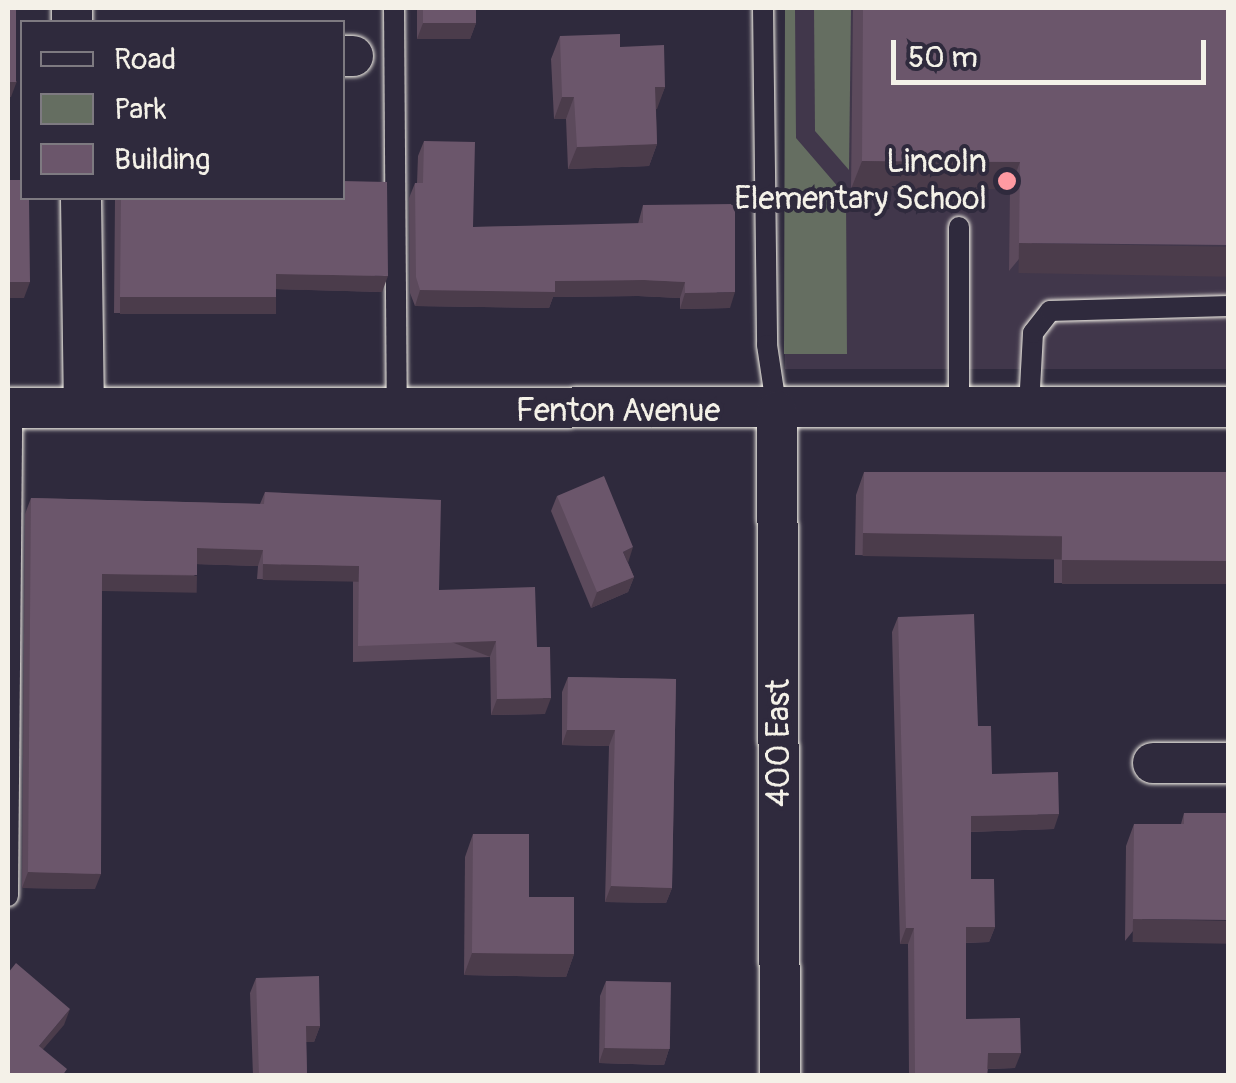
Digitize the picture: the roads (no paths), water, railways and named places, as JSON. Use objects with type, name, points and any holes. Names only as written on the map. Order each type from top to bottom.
[{"type":"street","points":[[80,200],[84,406]]},
{"type":"street","name":"Fenton Avenue","points":[[10,408],[778,412],[1029,406],[1228,407]]},
{"type":"street","name":"400 East","points":[[778,412],[780,1076]]},
{"type":"street","points":[[1154,763],[1228,763]]},
{"type":"lane","points":[[394,8],[397,410]]},
{"type":"lane","points":[[763,8],[767,345],[778,412]]},
{"type":"lane","points":[[959,227],[959,408]]},
{"type":"lane","points":[[1029,406],[1033,333],[1050,311],[1228,306]]},
{"type":"lane","points":[[8,896],[10,408]]},
{"type":"place","name":"Lincoln Elementary School","points":[[1007,181]]}]
